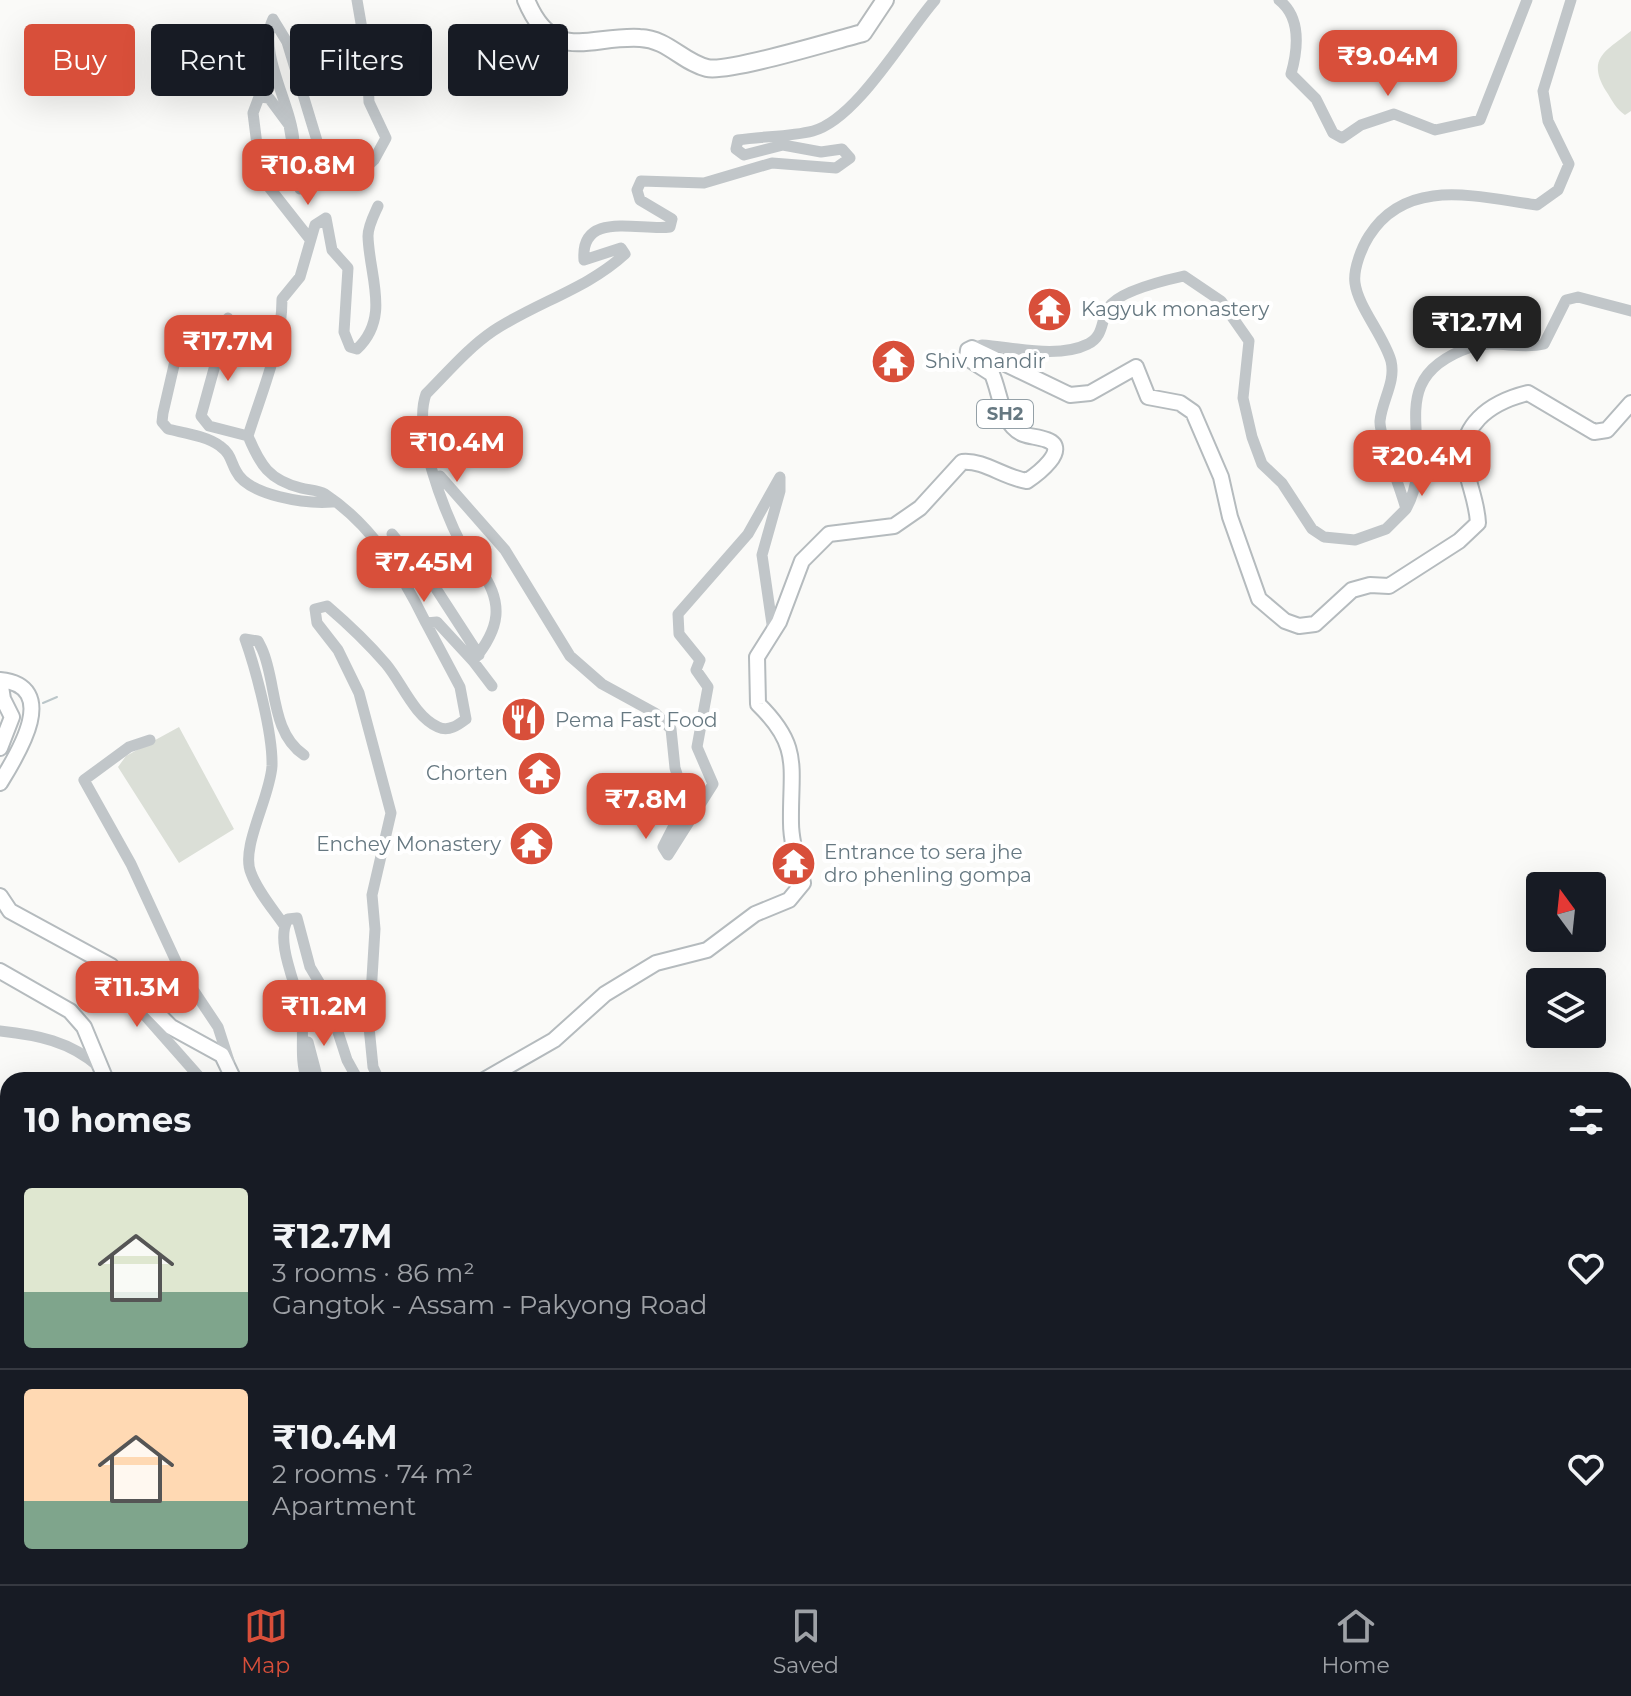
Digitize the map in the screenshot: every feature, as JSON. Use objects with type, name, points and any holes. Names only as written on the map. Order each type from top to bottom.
[{"type":"highway","points":[[526,0],[533,17],[561,42],[594,43],[640,38],[665,43],[707,68],[735,65],[863,33],[885,0]]},
{"type":"main road","name":"SH2","points":[[493,1072],[554,1040],[605,994],[656,963],[707,950],[755,914],[789,900],[803,883],[792,842],[794,793],[790,748],[780,726],[758,704],[755,689],[757,657],[773,631],[802,561],[829,534],[894,526],[920,508],[962,462],[983,464],[1005,477],[1027,481],[1046,468],[1055,453],[1049,440],[1023,435],[1013,427],[1005,417],[992,374],[967,358],[968,350],[972,348],[1070,395],[1090,393],[1136,367],[1148,397],[1180,403],[1193,412],[1221,477],[1230,517],[1259,599],[1285,621],[1299,626],[1315,624],[1352,590],[1370,585],[1389,586],[1449,548],[1478,523],[1477,503],[1465,467],[1465,438],[1473,422],[1499,403],[1528,393],[1594,432],[1607,430],[1631,403]]},
{"type":"main road","points":[[0,748],[12,717],[3,699],[0,680],[9,681],[24,692],[30,702],[32,725],[25,744],[0,783]]},
{"type":"main road","points":[[0,896],[10,911],[111,966],[171,1027],[222,1055],[231,1072]]},
{"type":"main road","points":[[0,971],[70,1011],[84,1027],[103,1072]]},
{"type":"street","points":[[300,189],[290,108],[272,63],[268,33],[273,19],[287,42],[328,177],[348,184],[383,147],[386,138],[369,102],[367,58],[357,0]]},
{"type":"street","points":[[476,658],[498,621],[496,597],[464,551],[426,456],[422,405],[426,394],[491,332],[539,304],[601,276],[625,254],[621,248],[584,260],[583,249],[590,236],[604,225],[670,227],[672,219],[640,200],[637,190],[641,181],[704,183],[772,163],[836,168],[850,158],[842,149],[821,152],[783,145],[744,155],[736,149],[738,140],[816,130],[831,122],[867,88],[935,0]]},
{"type":"street","points":[[1279,0],[1294,18],[1296,54],[1291,74],[1316,99],[1333,133],[1342,138],[1361,125],[1394,114],[1435,130],[1480,120],[1527,0]]},
{"type":"street","points":[[1406,509],[1380,423],[1393,376],[1391,361],[1355,283],[1362,247],[1379,220],[1395,206],[1426,196],[1492,197],[1537,205],[1558,190],[1569,164],[1548,121],[1543,91],[1571,0]]},
{"type":"street","points":[[294,142],[279,109],[269,98],[259,97],[253,113],[261,177],[309,238]]},
{"type":"street","points":[[375,1072],[369,1027],[375,929],[372,895],[391,813],[378,775],[374,746],[359,693],[338,650],[314,616],[315,609],[327,606],[387,665],[421,714],[437,727],[455,727],[466,719],[465,705],[460,687],[399,571],[355,518],[324,494],[281,483],[261,468],[248,436],[267,386],[282,321],[282,299],[300,277],[315,225],[326,218],[332,250],[348,268],[344,332],[350,347],[357,349],[374,327],[377,304],[367,233],[378,206]]},
{"type":"street","points":[[972,348],[982,345],[1067,349],[1088,344],[1099,335],[1107,309],[1115,302],[1143,288],[1184,276],[1221,301],[1249,341],[1243,398],[1262,464],[1282,483],[1312,529],[1324,537],[1355,540],[1386,529],[1406,509],[1416,491],[1420,463],[1414,426],[1416,395],[1425,375],[1472,347],[1488,344],[1526,348],[1544,344],[1566,300],[1578,297],[1631,311]]},
{"type":"street","points":[[228,318],[201,416],[209,426],[248,436]]},
{"type":"street","points":[[184,322],[162,422],[168,429],[218,443],[233,458],[236,473],[260,491],[319,503],[332,502]]},
{"type":"street","points":[[426,456],[457,499],[505,550],[545,609],[570,656],[602,684],[655,713],[671,729],[675,768],[686,802],[663,847],[668,855],[713,784],[697,747],[708,687],[696,670],[700,660],[679,634],[678,614],[748,534],[780,477],[780,491],[762,555],[773,631]]},
{"type":"street","points":[[392,534],[431,581],[492,686]]},
{"type":"street","points":[[426,623],[437,622],[465,656],[476,658]]},
{"type":"street","points":[[304,755],[296,750],[281,722],[258,641],[245,639],[255,666],[272,763],[267,800],[247,855],[249,871],[284,925],[316,1072]]},
{"type":"street","points":[[150,740],[129,747],[84,780],[131,864],[180,970],[218,1027],[232,1072]]},
{"type":"street","points":[[284,925],[288,919],[297,918],[310,967],[325,992],[354,1072]]},
{"type":"street","points":[[111,966],[111,977],[195,1072]]},
{"type":"street","points":[[304,1072],[305,1026]]},
{"type":"street","points":[[0,1031],[45,1036],[86,1055],[101,1072]]},
{"type":"shaded area","points":[[1631,31],[1631,111],[1625,115],[1606,91],[1598,71],[1602,56]]},
{"type":"shaded area","points":[[179,727],[234,829],[179,863],[118,767],[126,756]]},
{"type":"waterway","points":[[43,703],[57,697]]},
{"type":"place","name":"Kagyuk monastery","points":[[1050,309]]},
{"type":"place","name":"Shiv mandir","points":[[894,361]]},
{"type":"place","name":"Pema Fast Food","points":[[524,720]]},
{"type":"place","name":"Chorten","points":[[539,773]]},
{"type":"place","name":"Enchey Monastery","points":[[532,844]]},
{"type":"place","name":"Entrance to sera jhe dro phenling gompa","points":[[793,863]]}]
